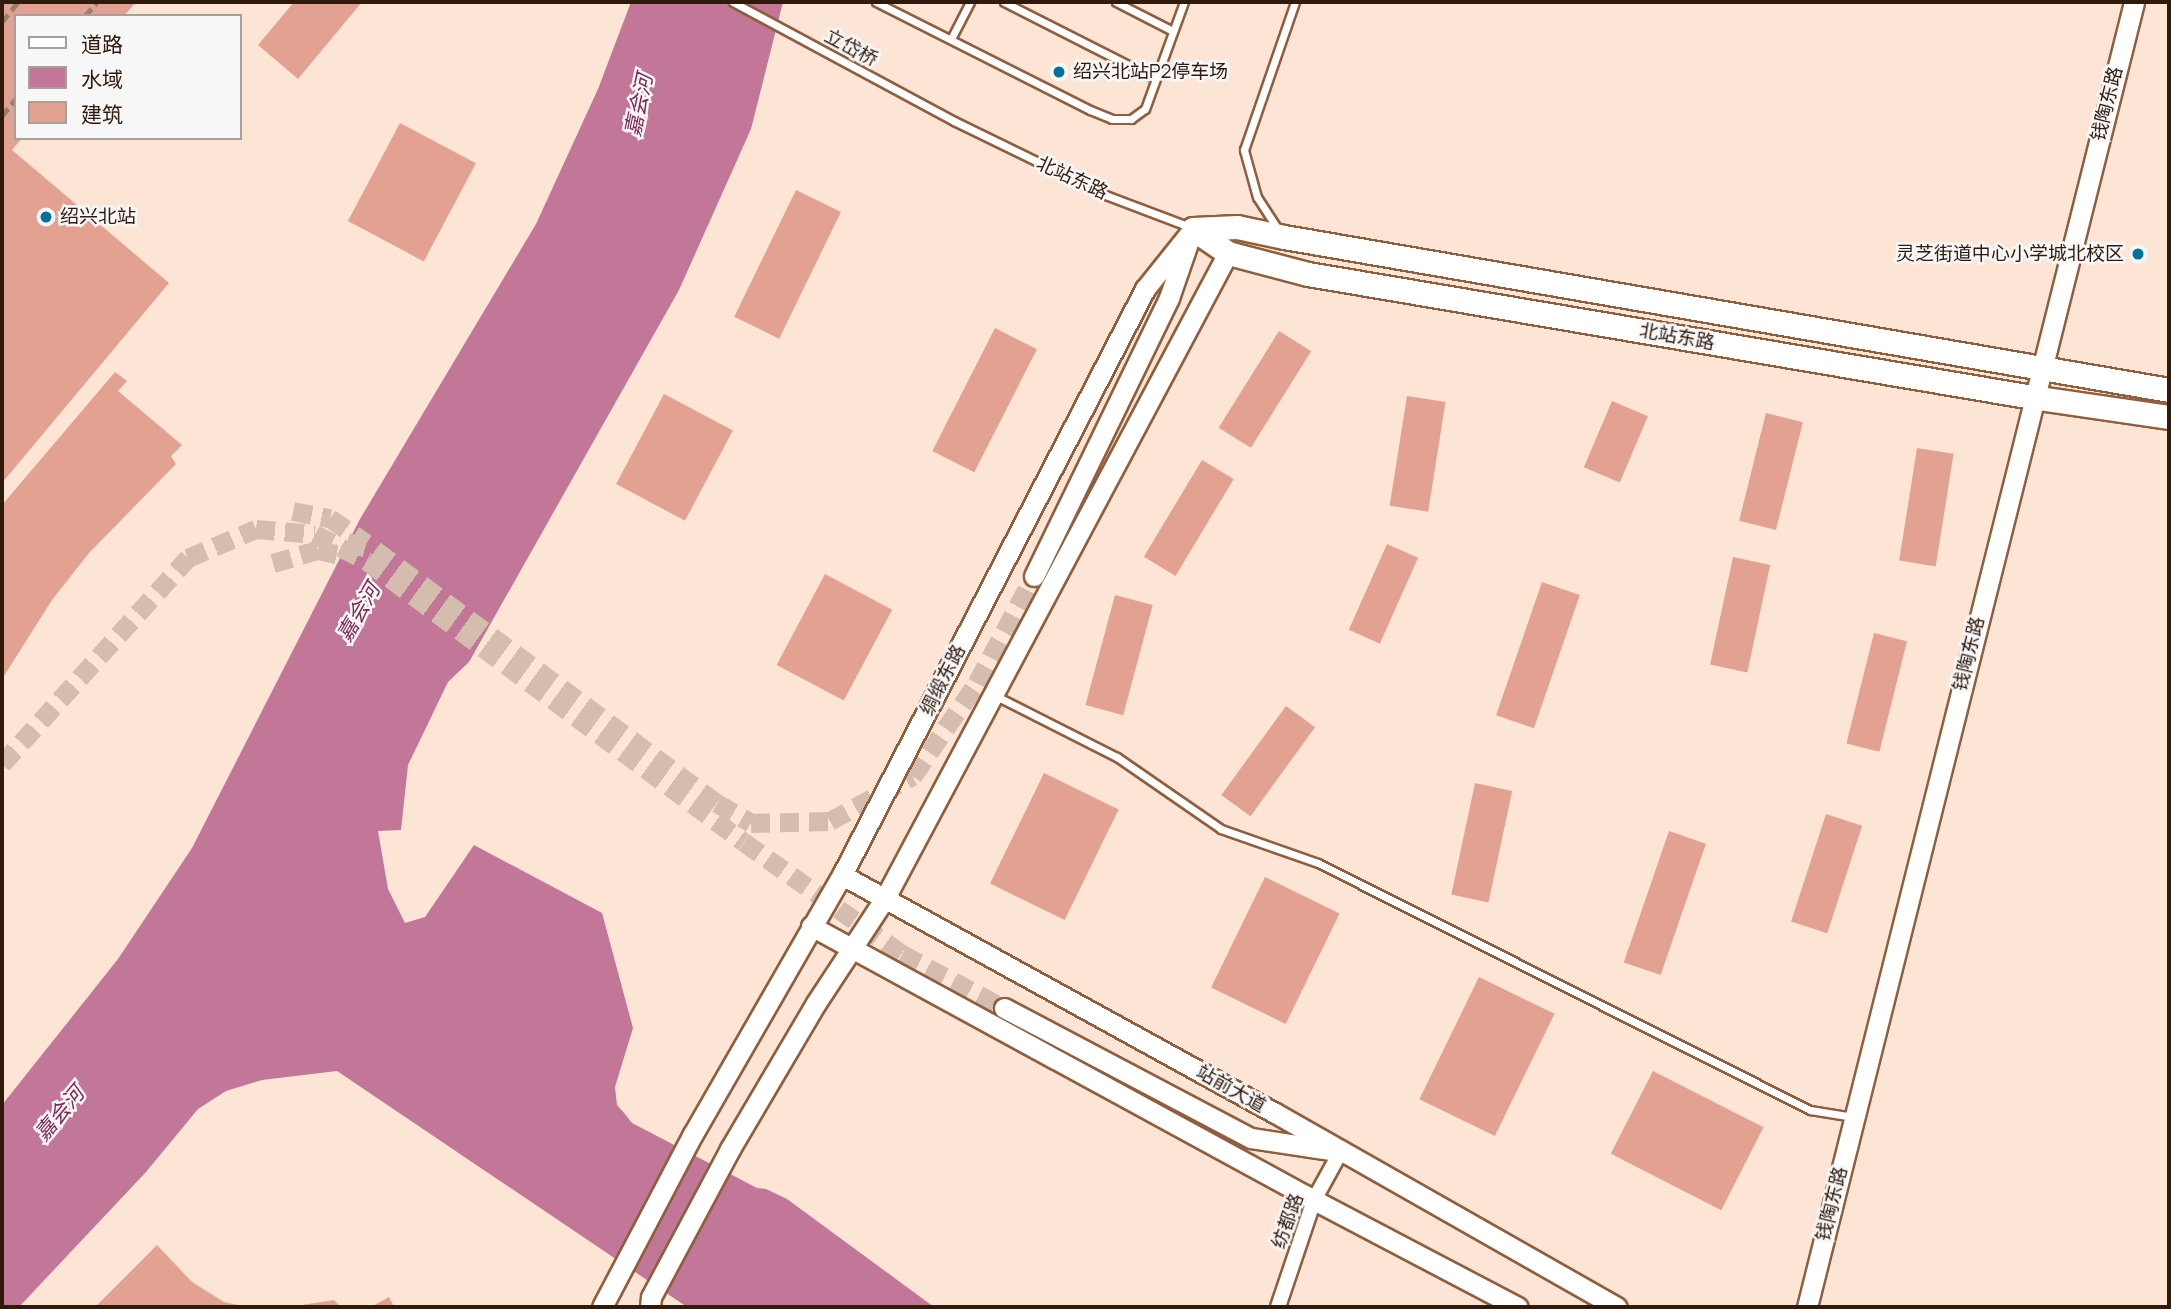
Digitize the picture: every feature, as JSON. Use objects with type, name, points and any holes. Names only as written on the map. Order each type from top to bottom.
[{"type":"main road","name":"钱陶东路","points":[[1807,1307],[2039,369],[2134,2]]},
{"type":"main road","name":"北站东路","points":[[1194,229],[1237,227],[2169,390]]},
{"type":"main road","name":"北站东路","points":[[1194,229],[1228,253],[1308,274],[2032,397],[2169,417]]},
{"type":"main road","points":[[1034,576],[1168,298],[1194,229]]},
{"type":"main road","name":"绸缎东路","points":[[602,1307],[693,1133],[842,875],[1145,289],[1194,229]]},
{"type":"main road","points":[[647,1304],[730,1149],[885,898],[1228,253]]},
{"type":"main road","name":"站前大道","points":[[842,875],[1617,1307]]},
{"type":"main road","points":[[811,926],[1314,1200],[1518,1307]]},
{"type":"main road","points":[[1003,1008],[1251,1138],[1341,1152]]},
{"type":"street","name":"纺都路","points":[[1278,1307],[1314,1200],[1341,1152]]},
{"type":"lane","name":"立岱桥","points":[[733,2],[954,121]]},
{"type":"lane","points":[[876,2],[1112,119],[1131,119],[1145,109],[1184,2]]},
{"type":"lane","points":[[951,39],[970,2]]},
{"type":"lane","points":[[1004,2],[1156,79]]},
{"type":"lane","points":[[1116,2],[1173,31]]},
{"type":"lane","points":[[1284,237],[1257,197],[1244,150],[1294,2]]},
{"type":"lane","name":"北站东路","points":[[954,121],[1108,196],[1194,229]]},
{"type":"lane","points":[[994,695],[1117,757],[1221,829],[1318,863],[1811,1110],[1854,1117]]},
{"type":"water","name":"嘉会河","points":[[631,2],[783,2],[751,129],[679,290],[469,662],[448,682],[408,765],[401,830],[378,831],[388,889],[405,923],[425,917],[474,845],[602,913],[633,1028],[615,1087],[617,1105],[632,1123],[757,1188],[766,1189],[787,1199],[934,1307],[687,1307],[337,1071],[262,1080],[226,1091],[198,1109],[146,1172],[19,1307],[2,1307],[2,1105],[118,959],[192,848],[360,519],[536,224],[598,89]]},
{"type":"building","name":"绍兴北站","points":[[2,2],[136,2],[126,14],[14,14],[14,140],[20,140],[12,150],[169,283],[2,483]]},
{"type":"building","points":[[294,2],[362,2],[298,79],[258,45]]},
{"type":"building","points":[[400,123],[476,163],[424,261],[348,221]]},
{"type":"building","points":[[796,190],[841,212],[779,339],[734,317]]},
{"type":"building","points":[[995,328],[1037,349],[974,472],[932,451]]},
{"type":"building","points":[[1279,331],[1311,351],[1251,448],[1219,428]]},
{"type":"building","points":[[115,372],[127,381],[118,391],[182,445],[171,456],[176,464],[89,553],[52,600],[2,679],[2,505]]},
{"type":"building","points":[[664,394],[733,431],[685,521],[616,484]]},
{"type":"building","points":[[1407,396],[1446,402],[1428,512],[1390,506]]},
{"type":"building","points":[[1612,401],[1648,416],[1620,483],[1584,467]]},
{"type":"building","points":[[1766,413],[1803,422],[1776,530],[1739,521]]},
{"type":"building","points":[[1917,448],[1954,454],[1936,566],[1899,561]]},
{"type":"building","points":[[1202,460],[1234,479],[1176,576],[1144,557]]},
{"type":"building","points":[[1387,544],[1418,558],[1380,644],[1349,630]]},
{"type":"building","points":[[1733,557],[1770,565],[1747,672],[1710,665]]},
{"type":"building","points":[[825,574],[892,610],[844,701],[777,665]]},
{"type":"building","points":[[1542,582],[1580,595],[1534,728],[1496,715]]},
{"type":"building","points":[[1115,595],[1153,605],[1123,715],[1085,705]]},
{"type":"building","points":[[1874,633],[1907,641],[1879,752],[1846,744]]},
{"type":"building","points":[[1286,706],[1315,727],[1250,816],[1221,795]]},
{"type":"building","points":[[1044,773],[1119,809],[1065,920],[990,884]]},
{"type":"building","points":[[1475,783],[1512,791],[1488,902],[1451,895]]},
{"type":"building","points":[[1826,814],[1862,826],[1827,933],[1791,921]]},
{"type":"building","points":[[1669,831],[1706,844],[1661,975],[1624,962]]},
{"type":"building","points":[[1265,877],[1340,913],[1286,1024],[1211,988]]},
{"type":"building","points":[[1479,977],[1554,1014],[1495,1136],[1419,1099]]},
{"type":"building","points":[[1653,1071],[1763,1127],[1721,1210],[1611,1154]]},
{"type":"building","points":[[157,1245],[192,1282],[224,1302],[247,1307],[95,1307]]},
{"type":"building","points":[[389,1297],[394,1307],[371,1307]]},
{"type":"building","points":[[334,1300],[341,1307],[295,1307],[295,1306]]},
{"type":"tunnel","points":[[293,511],[330,518],[366,543]]},
{"type":"tunnel","points":[[2,764],[188,558],[256,529],[315,534],[367,561],[744,842],[902,954],[1004,1008]]},
{"type":"tunnel","points":[[347,542],[375,550],[717,803],[751,823],[830,821],[913,776],[977,683],[1034,576]]},
{"type":"tunnel","points":[[273,563],[318,550],[342,555]]},
{"type":"railway","points":[[2,22],[18,2]]},
{"type":"railway","points":[[87,14],[97,2]]},
{"type":"railway","points":[[2,116],[14,101]]},
{"type":"place","name":"绍兴北站P2停车场","points":[[1059,72]]},
{"type":"place","name":"绍兴北站","points":[[46,217]]},
{"type":"place","name":"灵芝街道中心小学城北校区","points":[[2138,254]]}]
